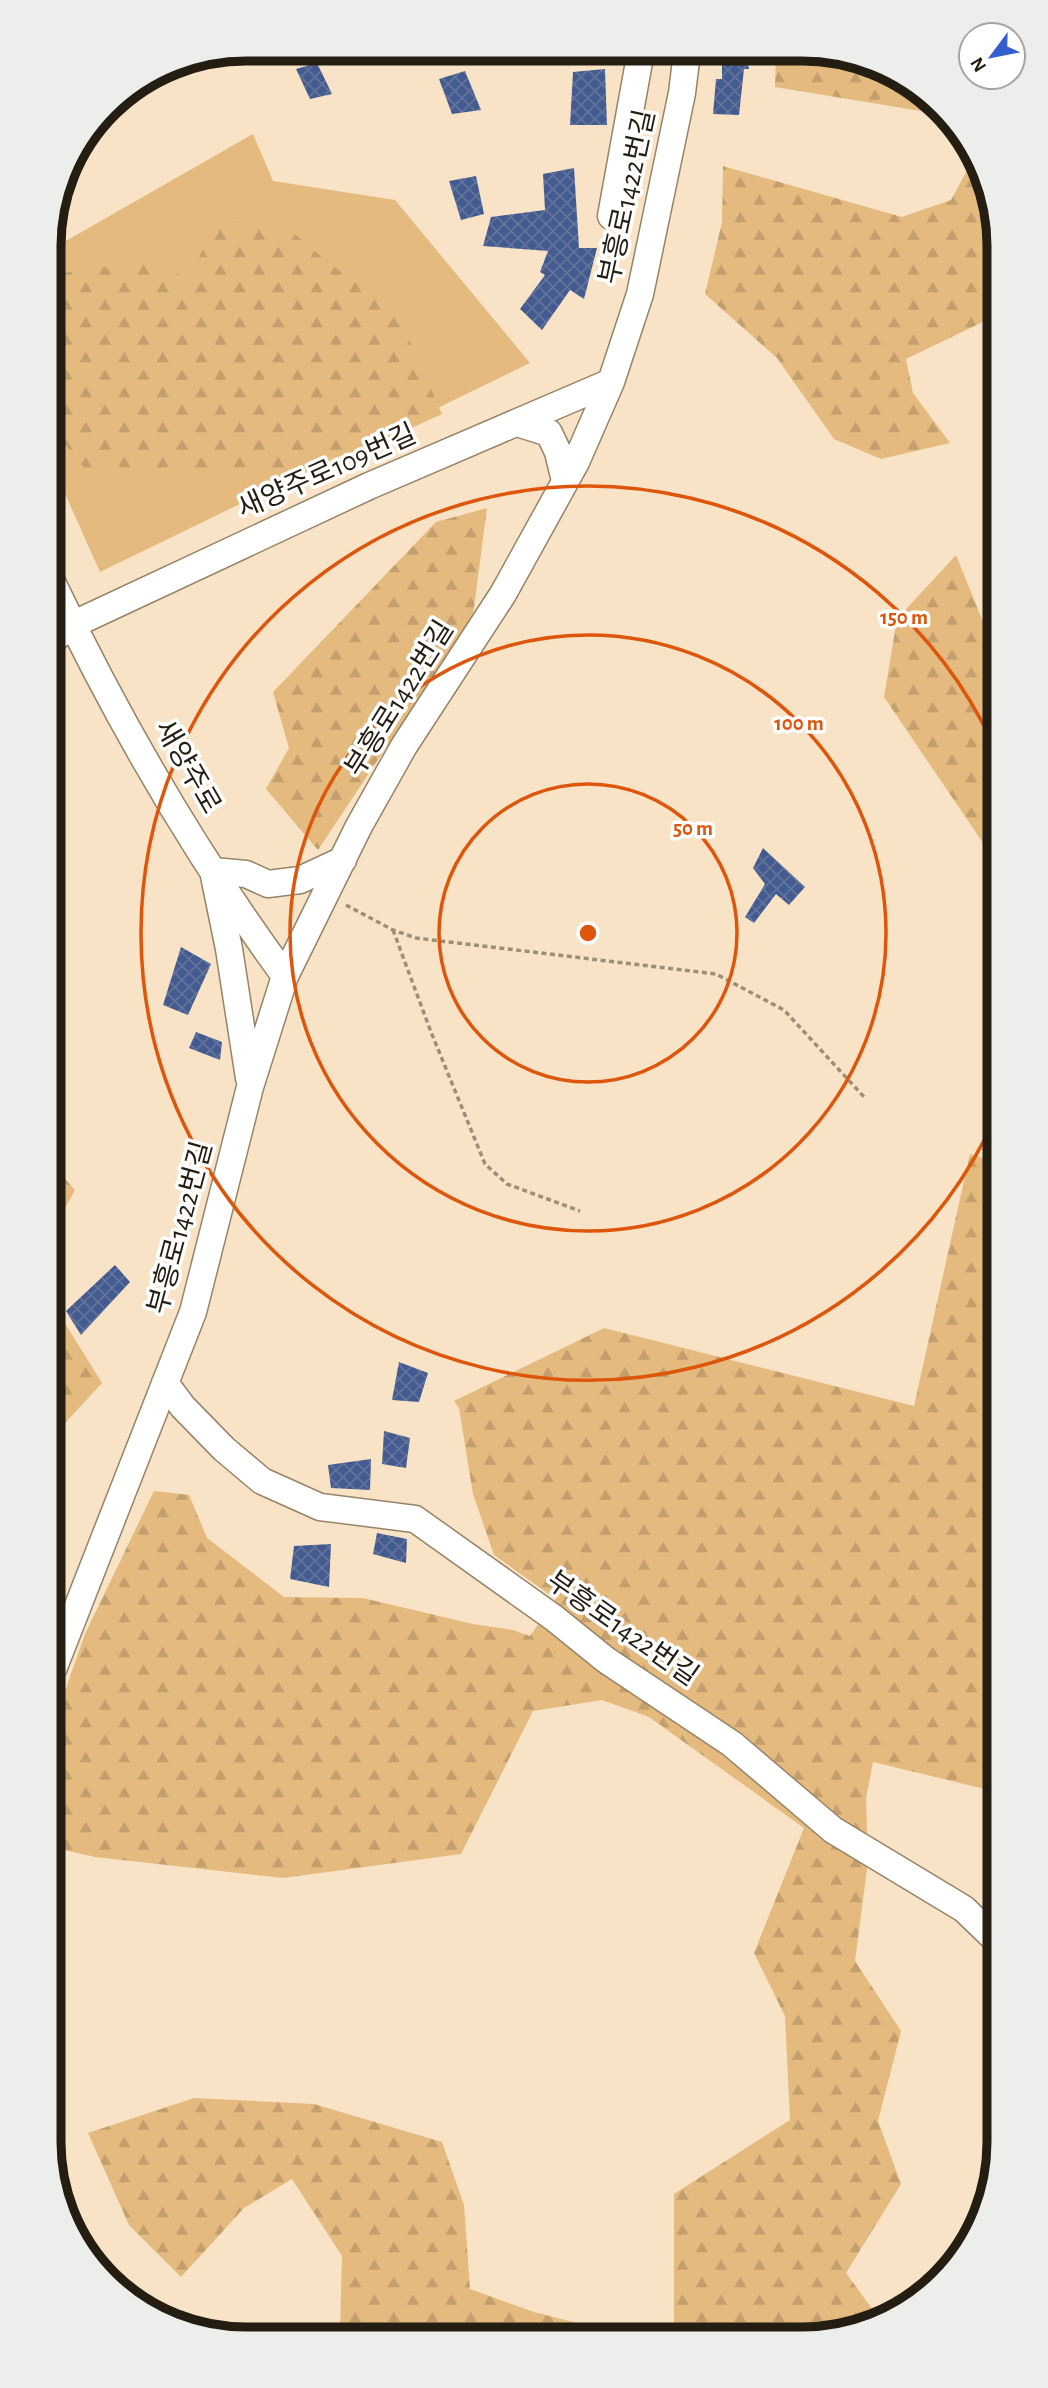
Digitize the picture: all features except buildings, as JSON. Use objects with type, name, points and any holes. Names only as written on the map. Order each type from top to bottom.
[{"type":"street","points":[[611,216],[640,61]]},
{"type":"street","name":"부흥로1422번길","points":[[61,1648],[193,1312],[250,1087],[285,976],[404,746],[503,594],[565,481],[611,382],[640,294],[682,93],[686,61]]},
{"type":"street","name":"새양주로109번길","points":[[62,633],[72,625],[369,486],[611,382]]},
{"type":"street","points":[[517,423],[549,433],[558,452],[565,481]]},
{"type":"street","name":"새양주로","points":[[62,603],[156,781],[240,914],[285,976]]},
{"type":"street","points":[[250,1087],[229,949],[212,871],[246,874],[268,884],[300,880],[343,860]]},
{"type":"street","name":"부흥로1422번길","points":[[165,1383],[183,1407],[215,1440],[262,1481],[320,1507],[415,1519],[554,1618],[606,1660],[733,1744],[832,1830],[964,1909],[986,1930]]},
{"type":"path","points":[[326,894],[393,930],[416,938],[716,974],[784,1010],[865,1098]]},
{"type":"path","points":[[393,930],[485,1164],[507,1184],[580,1211]]},
{"type":"green space","points":[[776,61],[838,65],[872,75],[894,86],[930,112],[775,87]]},
{"type":"green space","points":[[253,134],[273,181],[395,200],[530,363],[100,572],[62,487],[62,243]]},
{"type":"green space","points":[[723,166],[902,217],[951,200],[969,167],[985,222],[987,320],[906,359],[913,393],[950,443],[881,459],[834,439],[777,358],[705,294],[722,222]]},
{"type":"green space","points":[[214,221],[284,225],[331,265],[395,307],[442,414],[372,446],[285,473],[173,475],[126,468],[88,473],[62,440],[62,273],[139,262],[191,278]]},
{"type":"green space","points":[[487,508],[470,638],[381,755],[318,850],[266,789],[289,748],[273,692],[436,522]]},
{"type":"green space","points":[[956,555],[987,627],[987,848],[884,697],[897,619]]},
{"type":"green space","points":[[970,1154],[987,1159],[986,1789],[873,1762],[866,1798],[868,1861],[855,1961],[901,2031],[878,2121],[901,2184],[846,2273],[874,2312],[850,2320],[802,2327],[674,2327],[674,2194],[790,2120],[785,2016],[754,1953],[804,1828],[649,1717],[602,1700],[533,1711],[461,1854],[283,1878],[95,1857],[61,1849],[61,1702],[85,1634],[154,1491],[189,1495],[207,1538],[284,1597],[363,1598],[530,1636],[556,1599],[494,1555],[473,1494],[459,1408],[454,1401],[604,1328],[914,1406]]},
{"type":"green space","points":[[62,1175],[75,1190],[61,1215]]},
{"type":"green space","points":[[61,1318],[102,1383],[61,1427]]},
{"type":"green space","points":[[194,2098],[314,2104],[442,2142],[464,2205],[470,2289],[534,2312],[593,2327],[340,2327],[342,2256],[292,2179],[244,2208],[181,2277],[129,2225],[88,2133]]}]
